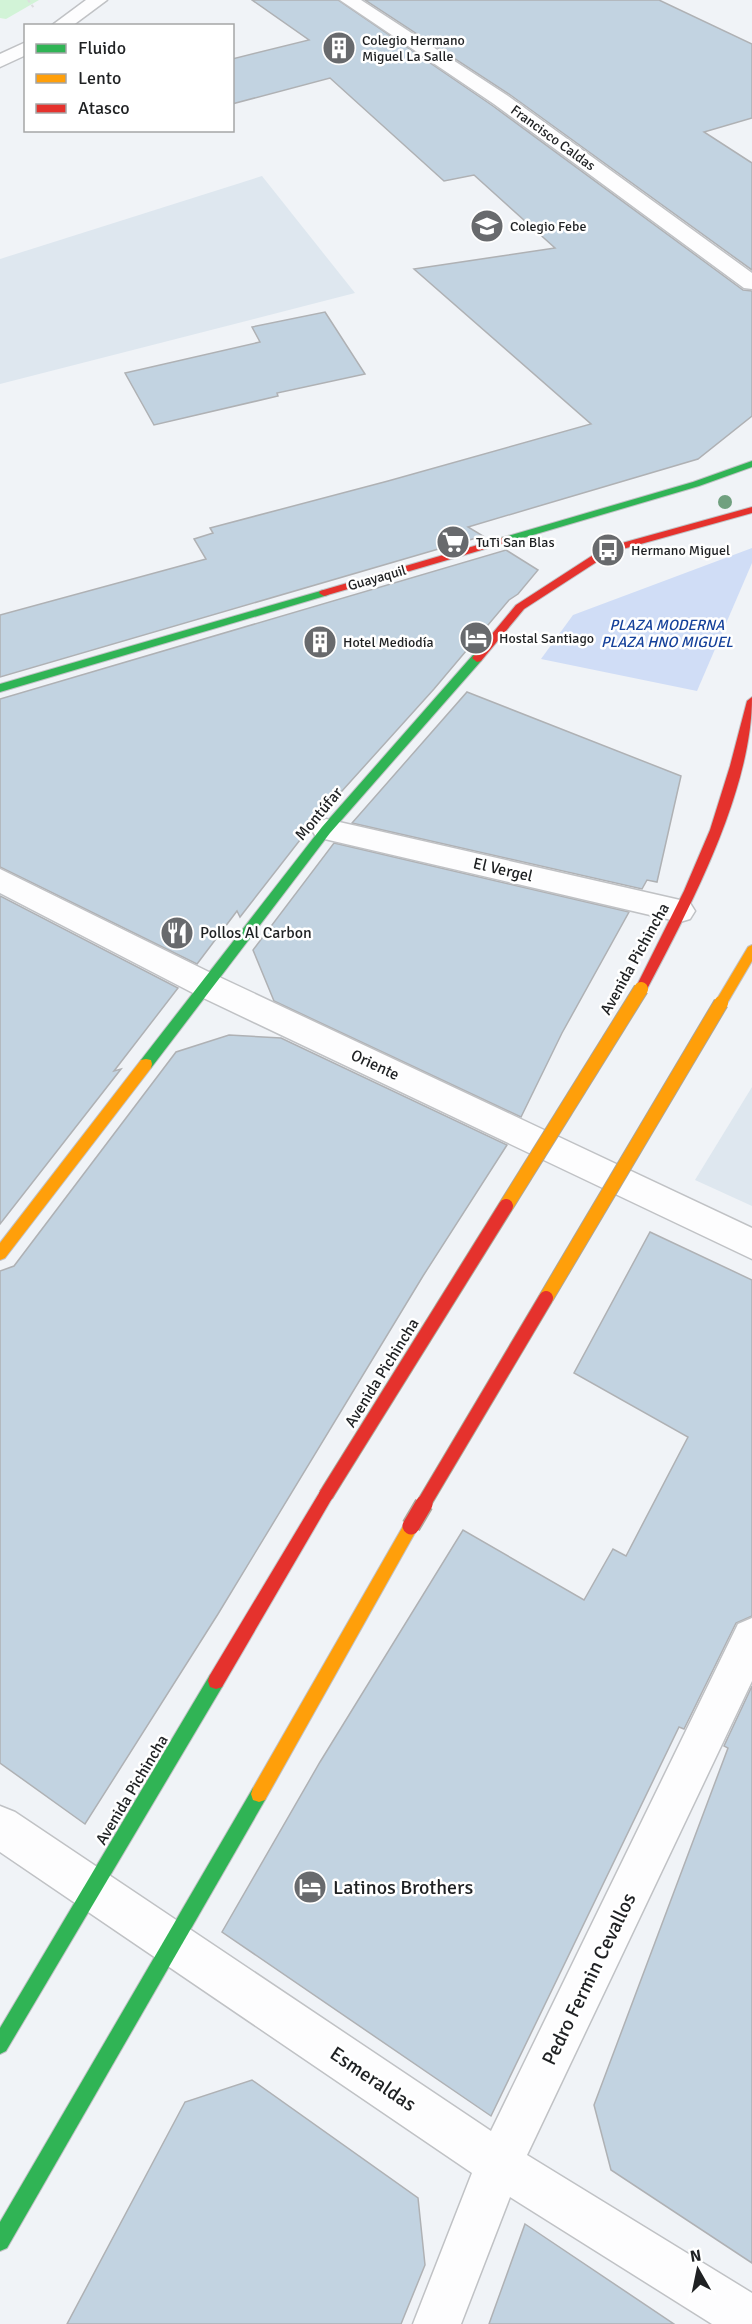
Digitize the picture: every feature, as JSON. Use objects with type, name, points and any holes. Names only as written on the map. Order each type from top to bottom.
[{"type":"main road","name":"Guayaquil","points":[[0,688],[696,484],[752,464]]},
{"type":"main road","name":"Montúfar","points":[[0,1254],[326,830],[445,697],[520,607],[608,550],[752,510]]},
{"type":"main road","name":"Avenida Pichincha","points":[[0,2045],[326,1495],[640,989],[680,911],[709,847],[734,772],[752,701]]},
{"type":"main road","points":[[0,2241],[174,1944],[411,1526],[752,950]]},
{"type":"street","points":[[63,24],[98,0]]},
{"type":"street","name":"Francisco Caldas","points":[[350,0],[501,100],[752,284]]},
{"type":"street","points":[[0,62],[24,48]]},
{"type":"street","name":"El Vergel","points":[[326,830],[680,911]]},
{"type":"street","name":"Oriente","points":[[0,880],[206,985],[752,1244]]},
{"type":"street","name":"Pedro Fermin Cevallos","points":[[437,2324],[499,2164],[752,1638]]},
{"type":"street","name":"Esmeraldas","points":[[0,1827],[499,2164],[752,2321]]},
{"type":"shaded area","points":[[262,176],[355,293],[0,384],[0,259]]},
{"type":"shaded area","points":[[752,1087],[752,1206],[695,1180]]},
{"type":"green space","points":[[0,0],[39,0],[6,19],[0,18]]},
{"type":"water","name":"PLAZA MODERNA PLAZA HNO MIGUEL","points":[[752,548],[752,563],[697,691],[541,659],[573,615]]},
{"type":"building","points":[[252,0],[338,0],[493,106],[743,290],[752,291],[752,416],[698,459],[468,527],[483,536],[0,677],[0,615],[206,559],[194,539],[213,533],[210,528],[591,424],[414,269],[555,248],[474,175],[444,181],[330,78],[234,103],[234,59],[309,40]]},
{"type":"building","points":[[365,0],[659,0],[752,44],[752,118],[704,132],[752,163],[752,270],[509,94]]},
{"type":"building","points":[[325,312],[365,374],[277,393],[278,396],[154,425],[125,373],[260,342],[252,327]]},
{"type":"building","points":[[506,550],[538,570],[314,822],[240,917],[237,911],[197,964],[0,867],[0,699]]},
{"type":"building","points":[[467,692],[681,776],[657,882],[647,880],[642,889],[352,823]]},
{"type":"building","points":[[334,843],[629,912],[562,1033],[521,1117],[274,1001],[253,950]]},
{"type":"building","points":[[0,896],[178,988],[114,1071],[121,1069],[0,1224]]},
{"type":"building","points":[[229,1035],[281,1038],[507,1145],[423,1276],[218,1614],[85,1824],[0,1763],[0,1271],[14,1266],[176,1052]]},
{"type":"building","points":[[650,1232],[752,1280],[752,1616],[736,1623],[684,1729],[679,1727],[491,2116],[222,1932],[320,1762],[463,1530],[584,1600],[613,1549],[626,1556],[688,1437],[574,1373]]},
{"type":"building","points":[[752,1686],[752,2263],[611,2170],[594,2105],[728,1748],[724,1746]]},
{"type":"building","points":[[252,2080],[418,2198],[425,2265],[401,2324],[67,2324],[185,2102]]},
{"type":"building","points":[[525,2224],[674,2324],[489,2324]]},
{"type":"traffic: fast","points":[[505,540],[696,484],[752,464]]},
{"type":"traffic: fast","points":[[0,688],[324,593]]},
{"type":"traffic: fast","points":[[146,1064],[326,830],[477,658]]},
{"type":"traffic: fast","points":[[0,2045],[216,1681]]},
{"type":"traffic: fast","points":[[0,2241],[259,1794]]},
{"type":"traffic: slow","points":[[721,1003],[752,950]]},
{"type":"traffic: slow","points":[[506,1206],[641,989]]},
{"type":"traffic: slow","points":[[546,1298],[721,1003]]},
{"type":"traffic: slow","points":[[0,1254],[146,1064]]},
{"type":"traffic: slow","points":[[259,1794],[411,1526]]},
{"type":"traffic: jam","points":[[477,658],[520,607],[608,550],[752,510]]},
{"type":"traffic: jam","points":[[324,593],[505,540]]},
{"type":"traffic: jam","points":[[641,989],[690,891],[716,830],[736,766],[752,701]]},
{"type":"traffic: jam","points":[[326,1495],[506,1206]]},
{"type":"traffic: jam","points":[[411,1526],[546,1298]]},
{"type":"traffic: jam","points":[[216,1681],[326,1495]]},
{"type":"place","name":"Colegio Hermano Miguel La Salle","points":[[339,48]]},
{"type":"place","name":"Colegio Febe","points":[[487,226]]},
{"type":"place","name":"TuTi San Blas","points":[[453,542]]},
{"type":"place","name":"Hermano Miguel","points":[[608,550]]},
{"type":"place","name":"Hostal Santiago","points":[[476,638]]},
{"type":"place","name":"Hotel Mediodía","points":[[320,642]]},
{"type":"place","name":"Pollos Al Carbon","points":[[177,933]]},
{"type":"place","name":"Latinos Brothers","points":[[310,1887]]}]
